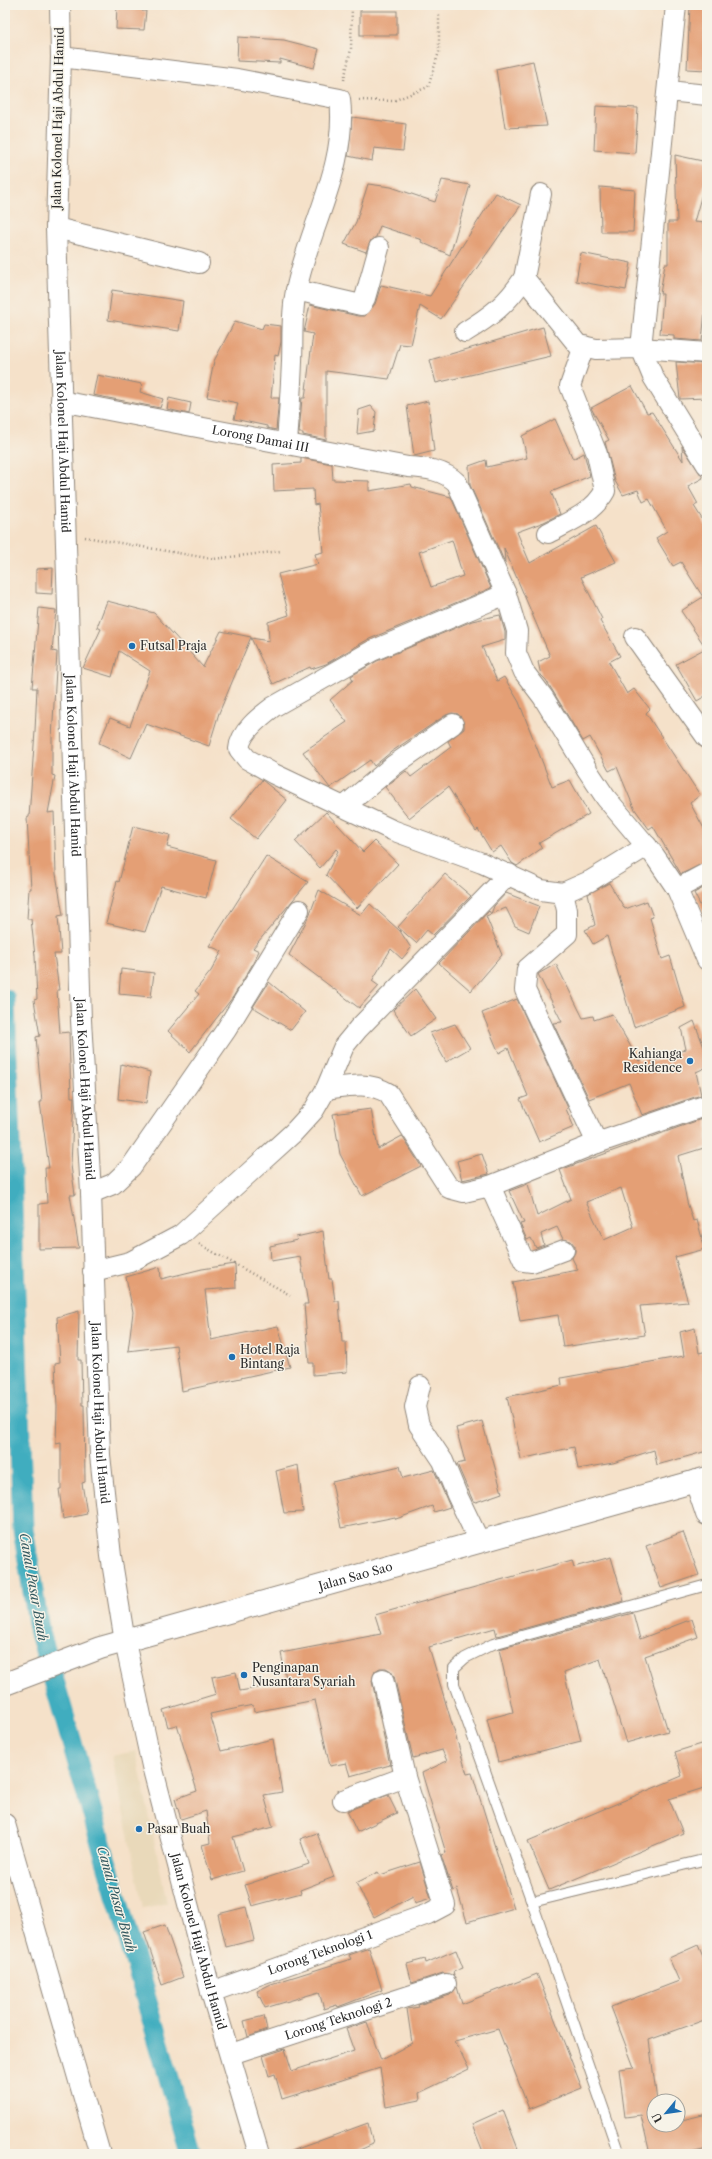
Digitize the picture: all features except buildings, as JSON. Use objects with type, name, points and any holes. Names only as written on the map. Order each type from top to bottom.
[{"type":"street","name":"Jalan Kolonel Haji Abdul Hamid","points":[[60,5],[61,57],[56,228],[61,401],[67,534],[67,620],[81,1020],[91,1193],[100,1455],[111,1556],[125,1642],[154,1774],[211,1992],[231,2054],[259,2154]]},
{"type":"street","points":[[676,5],[641,348],[653,377],[707,465]]},
{"type":"street","points":[[61,57],[237,79],[340,99],[341,111],[339,145],[329,187],[310,239],[296,290],[291,327],[292,358],[288,443]]},
{"type":"street","points":[[668,91],[707,95]]},
{"type":"street","points":[[465,332],[494,314],[512,296],[524,278],[541,194]]},
{"type":"street","points":[[56,228],[199,263]]},
{"type":"street","points":[[296,290],[361,304],[365,298],[379,248]]},
{"type":"street","points":[[524,278],[578,345],[596,349],[641,348],[707,353]]},
{"type":"street","points":[[548,533],[584,514],[599,502],[605,491],[597,454],[570,386],[584,346]]},
{"type":"street","name":"Lorong Damai III","points":[[61,401],[408,466],[426,468],[450,476],[457,483],[506,594]]},
{"type":"street","points":[[647,846],[590,881],[563,893],[541,890],[509,874],[392,830],[345,806],[274,774],[247,759],[239,749],[242,739],[262,715],[273,707],[372,651],[506,594],[517,631],[516,653],[524,672],[543,697],[606,798],[647,846],[677,889],[707,960]]},
{"type":"street","points":[[635,637],[707,738]]},
{"type":"street","points":[[345,806],[394,765],[453,724]]},
{"type":"street","points":[[677,889],[707,873]]},
{"type":"street","points":[[93,1271],[130,1262],[180,1235],[293,1133],[314,1110],[326,1089],[344,1046],[358,1029],[509,874]]},
{"type":"street","points":[[563,893],[567,910],[567,934],[526,969],[525,990],[597,1143]]},
{"type":"street","points":[[91,1193],[113,1184],[131,1167],[226,1030],[299,910]]},
{"type":"street","points":[[326,1089],[360,1084],[378,1088],[388,1094],[399,1108],[433,1165],[449,1188],[464,1192],[490,1186],[597,1143],[707,1105]]},
{"type":"street","points":[[490,1186],[524,1261],[532,1262],[564,1250]]},
{"type":"street","points":[[420,1386],[416,1407],[419,1425],[443,1461],[457,1495],[480,1541]]},
{"type":"street","points":[[701,1479],[707,1514]]},
{"type":"street","name":"Jalan Sao Sao","points":[[5,1683],[100,1648],[701,1479]]},
{"type":"street","points":[[343,1800],[405,1777],[383,1679]]},
{"type":"street","name":"Lorong Teknologi 1","points":[[211,1992],[428,1914],[442,1908],[445,1905],[405,1777]]},
{"type":"street","points":[[6,1828],[100,2154]]},
{"type":"street","name":"Lorong Teknologi 2","points":[[231,2054],[446,1984]]},
{"type":"lane","points":[[619,2154],[532,1902],[454,1684],[454,1668],[465,1658],[493,1644],[707,1585]]},
{"type":"lane","points":[[532,1902],[707,1860]]},
{"type":"path","points":[[352,5],[351,49],[340,99],[393,101],[428,88],[439,52],[439,13]]},
{"type":"path","points":[[67,534],[213,559],[281,551]]},
{"type":"path","points":[[180,1235],[290,1295]]},
{"type":"shaded area","name":"Pasar Buah","points":[[136,1751],[167,1903],[143,1908],[112,1756]]},
{"type":"waterway","name":"Canal Pasar Buah","points":[[5,999],[23,1529],[39,1629],[191,2154]]},
{"type":"place","name":"Futsal Praja","points":[[132,646]]},
{"type":"place","name":"Kahianga Residence","points":[[690,1061]]},
{"type":"place","name":"Hotel Raja Bintang","points":[[232,1357]]},
{"type":"place","name":"Penginapan Nusantara Syariah","points":[[244,1675]]},
{"type":"place","name":"Pasar Buah","points":[[139,1829]]}]
